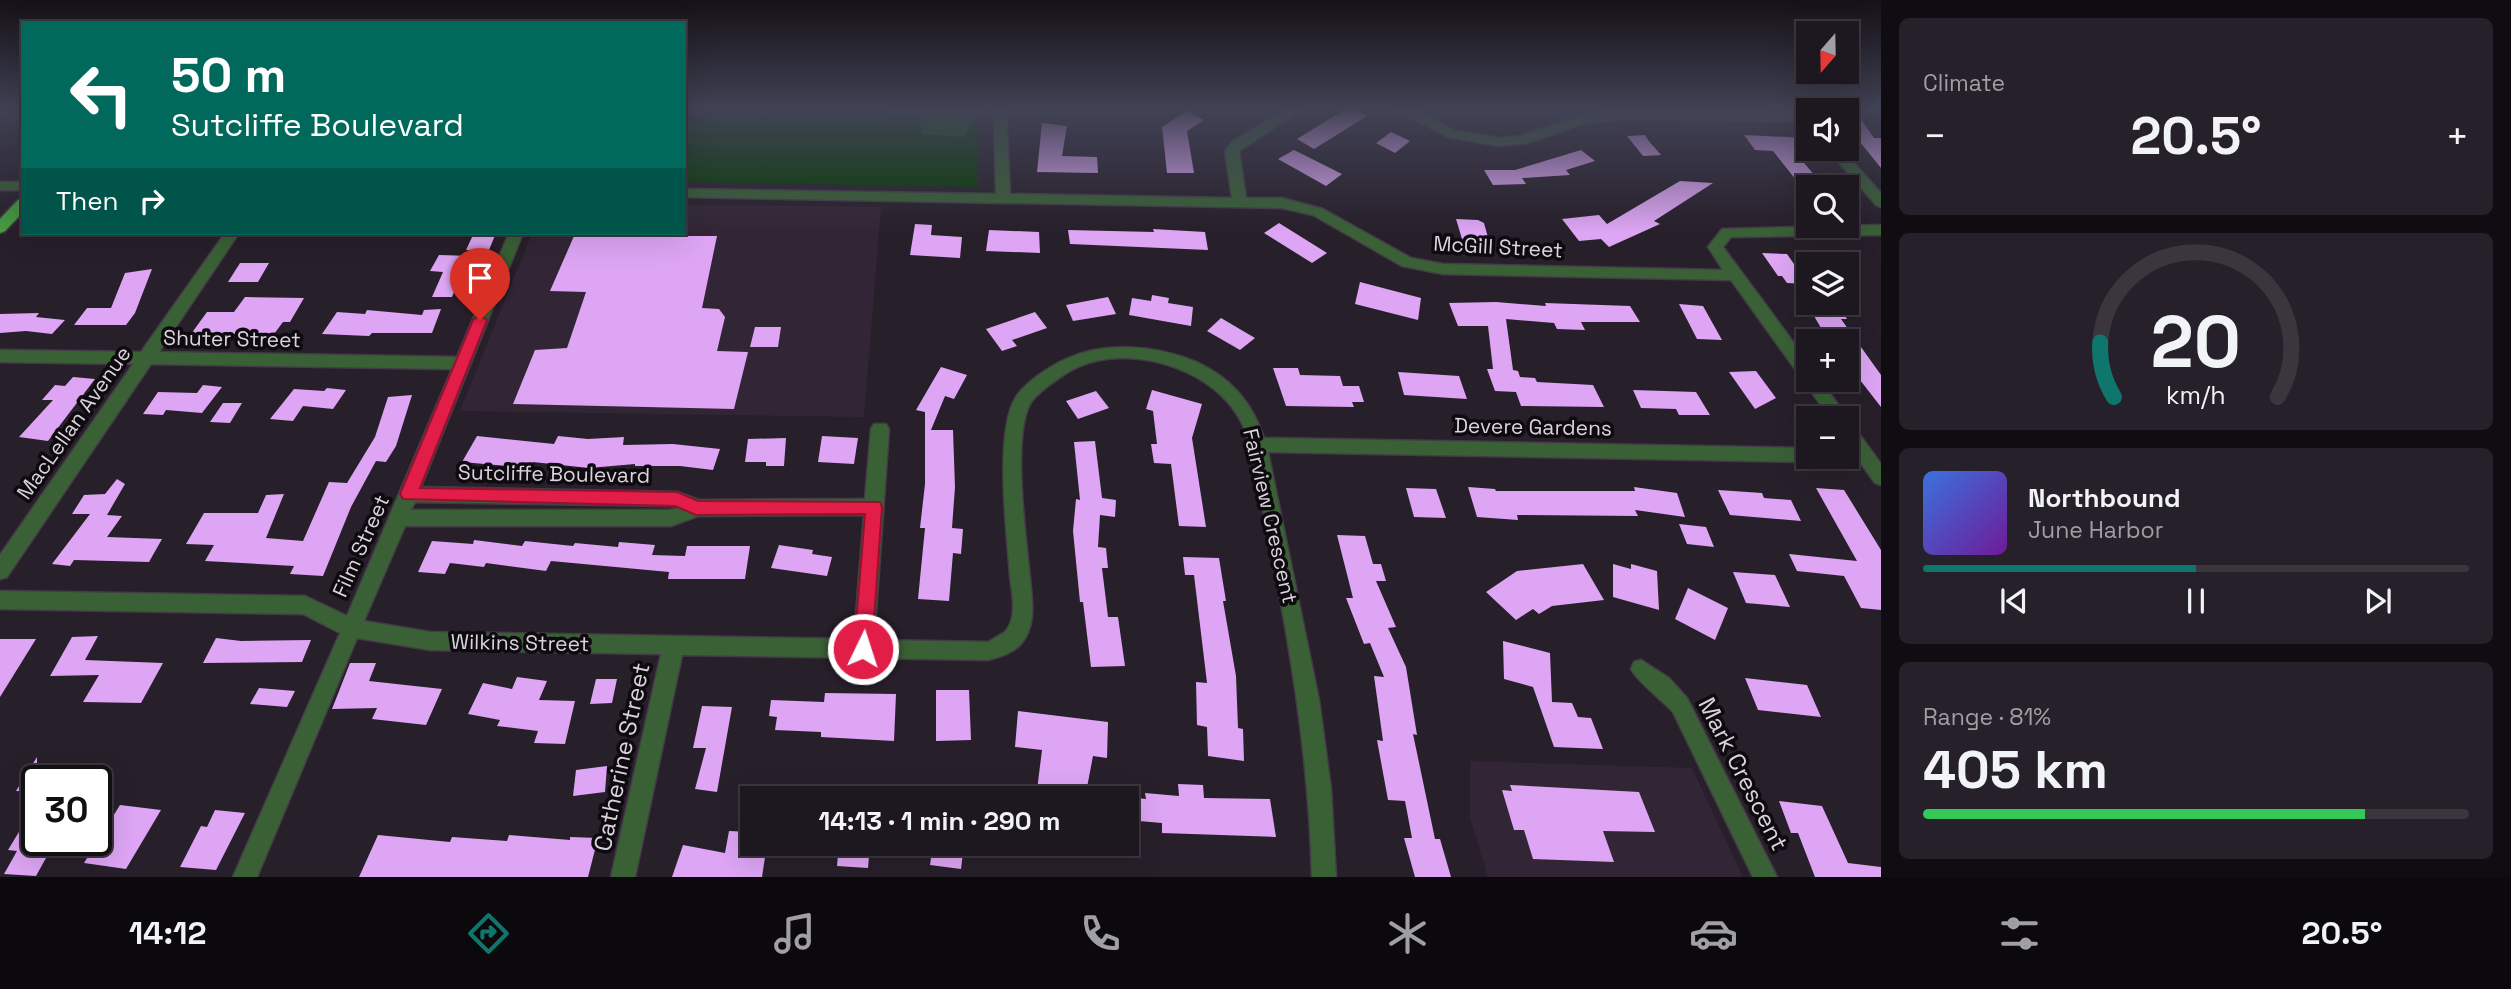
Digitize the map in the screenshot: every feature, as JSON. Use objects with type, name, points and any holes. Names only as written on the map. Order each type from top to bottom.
[{"type":"main road","points":[[0,228],[21,205]]},
{"type":"street","points":[[1001,151],[1003,197]]},
{"type":"street","points":[[1232,151],[1240,202]]},
{"type":"street","points":[[1845,161],[1881,202]]},
{"type":"street","points":[[0,186],[21,186]]},
{"type":"street","name":"McGill Street","points":[[686,193],[1282,203],[1318,212],[1407,262],[1443,269],[1737,275]]},
{"type":"street","points":[[1796,358],[1715,247],[1727,232],[1881,230]]},
{"type":"street","name":"MacLellan Avenue","points":[[0,571],[231,235]]},
{"type":"street","name":"Film Street","points":[[245,877],[409,494],[515,235]]},
{"type":"street","name":"Fairview Crescent","points":[[1023,612],[1013,455],[1023,401],[1058,369],[1091,357],[1125,354],[1164,357],[1190,365],[1226,387],[1245,412],[1256,445],[1291,596],[1314,736],[1324,827],[1324,877]]},
{"type":"street","name":"Shuter Street","points":[[0,356],[462,363]]},
{"type":"street","points":[[863,649],[880,429]]},
{"type":"street","name":"Devere Gardens","points":[[1256,445],[1796,455]]},
{"type":"street","points":[[1859,447],[1881,478]]},
{"type":"street","points":[[1859,456],[1866,456]]},
{"type":"street","name":"Sutcliffe Boulevard","points":[[409,494],[677,499],[696,508]]},
{"type":"street","name":"Sutcliffe Boulevard","points":[[398,519],[671,518],[696,508],[874,507]]},
{"type":"street","name":"Wilkins Street","points":[[0,600],[305,606],[350,628],[430,641],[988,651],[1011,643],[1020,631],[1023,612]]},
{"type":"street","name":"Catherine Street","points":[[623,877],[673,647]]},
{"type":"street","name":"Mark Crescent","points":[[1641,669],[1662,685],[1680,705],[1765,877]]},
{"type":"shaded area","points":[[686,205],[881,207],[864,417],[460,411],[531,235],[686,235]]},
{"type":"shaded area","points":[[1470,761],[1692,768],[1743,877],[1488,877],[1470,818]]},
{"type":"green space","points":[[686,151],[978,151],[978,187],[686,182]]},
{"type":"building","points":[[1039,151],[1063,151],[1062,156],[1097,157],[1098,173],[1037,172]]},
{"type":"building","points":[[1165,151],[1190,151],[1194,173],[1167,173]]},
{"type":"building","points":[[1296,151],[1342,174],[1326,186],[1278,159]]},
{"type":"building","points":[[1578,151],[1582,151],[1595,161],[1566,170],[1570,175],[1522,178],[1526,184],[1493,185],[1484,170],[1515,170]]},
{"type":"building","points":[[1639,151],[1657,151],[1661,155],[1643,156]]},
{"type":"building","points":[[1772,151],[1796,151],[1796,161],[1802,161],[1814,175],[1796,175],[1796,180]]},
{"type":"building","points":[[1867,151],[1881,151],[1881,168]]},
{"type":"building","points":[[1680,181],[1713,183],[1654,221],[1660,224],[1609,247],[1601,239],[1579,241],[1562,219],[1599,215],[1607,224]]},
{"type":"building","points":[[1456,219],[1478,220],[1484,223],[1489,241],[1462,239]]},
{"type":"building","points":[[1279,223],[1327,253],[1312,263],[1264,233]]},
{"type":"building","points":[[915,224],[932,225],[931,235],[962,237],[960,258],[910,255]]},
{"type":"building","points":[[1153,229],[1205,232],[1208,250],[1070,244],[1068,230],[1154,232]]},
{"type":"building","points":[[989,230],[1039,232],[1040,253],[986,251]]},
{"type":"building","points":[[473,235],[495,235],[489,250],[466,250]]},
{"type":"building","points":[[574,236],[717,236],[702,308],[719,309],[725,317],[717,351],[748,352],[734,409],[513,404],[535,350],[567,348],[586,292],[550,291]]},
{"type":"building","points":[[1762,253],[1787,254],[1796,267],[1796,283],[1787,283],[1782,276],[1778,276]]},
{"type":"building","points":[[439,255],[473,256],[452,297],[432,297],[443,272],[430,271]]},
{"type":"building","points":[[240,263],[269,263],[258,282],[228,282]]},
{"type":"building","points":[[152,269],[135,313],[126,325],[74,325],[87,308],[111,308],[125,273]]},
{"type":"building","points":[[1360,282],[1421,298],[1418,320],[1355,304]]},
{"type":"building","points":[[1152,295],[1169,298],[1168,303],[1193,307],[1191,326],[1129,315],[1132,298],[1151,301]]},
{"type":"building","points":[[245,297],[304,298],[290,322],[283,322],[274,334],[191,334],[207,312],[234,312]]},
{"type":"building","points":[[1108,297],[1116,314],[1073,321],[1066,305]]},
{"type":"building","points":[[1496,302],[1546,306],[1545,303],[1630,306],[1640,322],[1581,322],[1585,330],[1557,329],[1554,323],[1506,319],[1513,370],[1518,371],[1520,377],[1535,378],[1537,382],[1593,385],[1604,407],[1521,406],[1516,392],[1495,391],[1487,369],[1493,369],[1488,326],[1458,326],[1449,303]]},
{"type":"building","points":[[1679,304],[1703,306],[1722,340],[1697,339]]},
{"type":"building","points":[[441,309],[432,333],[372,333],[369,336],[322,334],[337,312],[365,314],[367,310],[422,315],[424,310]]},
{"type":"building","points":[[1035,312],[1047,328],[1012,340],[1017,346],[1002,351],[986,329]]},
{"type":"building","points":[[39,313],[36,317],[65,320],[52,334],[26,331],[0,333],[0,314]]},
{"type":"building","points":[[1804,315],[1845,315],[1847,319],[1841,319],[1848,329],[1821,328],[1814,316]]},
{"type":"building","points":[[1221,318],[1255,338],[1240,350],[1207,331]]},
{"type":"building","points":[[755,327],[781,327],[778,347],[750,347]]},
{"type":"building","points":[[1859,344],[1881,375],[1881,407],[1859,379]]},
{"type":"building","points":[[941,367],[967,375],[954,399],[945,396],[931,430],[953,430],[955,487],[952,528],[963,529],[961,554],[953,553],[949,601],[918,599],[925,528],[920,528],[925,484],[925,412],[916,410]]},
{"type":"building","points":[[1273,368],[1298,368],[1300,375],[1340,376],[1343,386],[1359,386],[1364,402],[1352,402],[1354,407],[1286,406]]},
{"type":"building","points":[[1756,371],[1776,398],[1755,409],[1729,372]]},
{"type":"building","points":[[1398,372],[1459,376],[1467,399],[1404,395]]},
{"type":"building","points":[[73,377],[95,379],[48,441],[19,437],[53,400],[42,400],[55,385],[65,386]]},
{"type":"building","points":[[203,385],[222,387],[202,413],[166,410],[163,415],[143,414],[158,392],[197,393]]},
{"type":"building","points":[[327,388],[346,390],[333,409],[303,406],[293,421],[270,419],[294,389],[324,391]]},
{"type":"building","points":[[1152,390],[1202,404],[1192,438],[1206,527],[1179,526],[1171,464],[1154,463],[1151,444],[1157,444],[1153,411],[1146,409]]},
{"type":"building","points":[[1633,390],[1696,392],[1710,415],[1679,415],[1676,409],[1641,408]]},
{"type":"building","points":[[1096,391],[1109,408],[1078,419],[1066,401]]},
{"type":"building","points":[[412,395],[396,446],[386,462],[376,461],[351,507],[323,576],[290,574],[294,566],[205,561],[214,545],[186,544],[204,513],[258,513],[266,495],[284,494],[266,538],[303,541],[329,482],[347,483],[375,437],[388,397]]},
{"type":"building","points":[[223,403],[242,403],[230,423],[210,422]]},
{"type":"building","points":[[477,436],[554,444],[558,436],[588,439],[624,437],[623,445],[673,444],[720,449],[713,470],[635,464],[589,468],[533,462],[530,468],[462,462]]},
{"type":"building","points":[[822,436],[858,438],[854,464],[818,462]]},
{"type":"building","points":[[786,438],[784,466],[766,466],[766,462],[745,462],[748,439]]},
{"type":"building","points":[[1095,441],[1102,498],[1116,500],[1115,517],[1100,515],[1098,547],[1106,548],[1108,568],[1102,568],[1108,617],[1118,617],[1125,666],[1091,667],[1083,602],[1080,602],[1073,531],[1076,499],[1080,500],[1074,442]]},
{"type":"building","points":[[117,479],[125,484],[107,515],[122,516],[107,537],[162,539],[149,562],[74,560],[70,566],[52,564],[90,514],[72,514],[84,495],[105,494]]},
{"type":"building","points":[[1468,487],[1496,491],[1635,491],[1634,487],[1677,493],[1685,517],[1635,510],[1638,516],[1517,515],[1518,520],[1477,517]]},
{"type":"building","points":[[1406,488],[1436,489],[1446,518],[1414,517]]},
{"type":"building","points":[[1816,488],[1844,490],[1881,550],[1881,610],[1861,608],[1844,576],[1797,571],[1789,554],[1857,561]]},
{"type":"building","points":[[1718,490],[1762,493],[1764,498],[1791,500],[1801,521],[1730,515]]},
{"type":"building","points":[[1679,524],[1706,527],[1714,547],[1687,544]]},
{"type":"building","points":[[1337,535],[1365,536],[1373,564],[1381,564],[1386,581],[1376,581],[1396,627],[1388,628],[1406,667],[1417,735],[1413,734],[1435,839],[1440,839],[1451,877],[1415,877],[1404,838],[1412,838],[1405,801],[1388,800],[1377,740],[1383,741],[1374,676],[1384,677],[1370,643],[1364,644],[1346,598],[1353,598]]},
{"type":"building","points":[[474,540],[522,546],[525,541],[618,547],[619,542],[655,545],[652,555],[685,556],[687,546],[750,546],[745,579],[668,579],[669,572],[551,561],[546,571],[486,563],[484,567],[450,563],[445,574],[418,572],[432,541],[473,544]]},
{"type":"building","points":[[779,545],[813,550],[812,554],[832,557],[827,576],[771,568]]},
{"type":"building","points":[[1183,557],[1219,558],[1226,601],[1223,601],[1236,676],[1238,728],[1243,729],[1244,761],[1208,756],[1207,727],[1197,725],[1196,682],[1207,683],[1194,575],[1185,575]]},
{"type":"building","points":[[1583,564],[1604,600],[1552,606],[1539,614],[1533,609],[1516,620],[1486,592],[1517,571]]},
{"type":"building","points":[[1613,564],[1631,569],[1631,564],[1657,571],[1659,610],[1613,597]]},
{"type":"building","points":[[1733,572],[1775,575],[1790,607],[1746,603]]},
{"type":"building","points":[[1688,588],[1728,608],[1715,640],[1675,619]]},
{"type":"building","points":[[98,636],[85,660],[163,663],[141,703],[83,702],[99,675],[50,676],[72,637]]},
{"type":"building","points":[[216,638],[241,641],[311,640],[302,662],[203,663]]},
{"type":"building","points":[[0,639],[36,639],[0,697]]},
{"type":"building","points":[[1503,641],[1550,653],[1552,702],[1572,703],[1578,717],[1591,718],[1603,749],[1554,747],[1533,687],[1504,679]]},
{"type":"building","points":[[350,663],[376,663],[369,681],[442,689],[426,725],[372,719],[377,708],[332,709]]},
{"type":"building","points":[[517,677],[547,681],[539,700],[575,701],[565,744],[534,743],[538,731],[497,726],[500,720],[468,714],[483,683],[512,689]]},
{"type":"building","points":[[1745,678],[1807,685],[1821,717],[1758,710]]},
{"type":"building","points":[[596,679],[617,679],[612,703],[590,704]]},
{"type":"building","points":[[259,688],[295,691],[287,707],[250,704]]},
{"type":"building","points":[[936,690],[969,690],[971,740],[936,741]]},
{"type":"building","points":[[825,693],[896,694],[894,741],[821,737],[821,732],[775,730],[777,717],[769,716],[771,700],[824,702]]},
{"type":"building","points":[[702,706],[732,707],[717,792],[695,789],[706,748],[693,748]]},
{"type":"building","points":[[1018,711],[1108,722],[1107,758],[1093,756],[1087,786],[1038,786],[1042,750],[1015,747]]},
{"type":"building","points":[[37,757],[37,763],[93,765],[32,765]]},
{"type":"building","points":[[607,766],[605,792],[573,796],[576,770]]},
{"type":"building","points":[[1178,784],[1203,785],[1204,798],[1270,799],[1276,837],[1162,833],[1162,823],[1139,821],[1139,798],[1146,799],[1145,793],[1179,796]]},
{"type":"building","points":[[1510,785],[1639,792],[1655,832],[1603,831],[1614,862],[1533,859],[1524,830],[1514,830],[1502,790],[1512,791]]},
{"type":"building","points":[[1779,801],[1822,806],[1848,863],[1881,867],[1881,877],[1815,877],[1798,833],[1791,833]]},
{"type":"building","points":[[120,805],[161,810],[126,869],[84,863],[88,856],[112,856],[112,818]]},
{"type":"building","points":[[215,810],[245,813],[216,870],[180,867],[201,826],[207,827]]},
{"type":"building","points":[[21,828],[21,856],[47,856],[36,876],[4,874],[17,851],[8,850]]},
{"type":"building","points":[[729,831],[740,831],[740,856],[765,856],[762,877],[672,877],[683,845],[725,853]]},
{"type":"building","points":[[378,835],[450,842],[452,837],[507,841],[509,835],[570,840],[570,837],[598,838],[588,877],[359,877]]},
{"type":"building","points":[[838,856],[869,856],[868,868],[837,866]]},
{"type":"building","points":[[931,856],[963,856],[961,869],[930,865]]},
{"type":"route","points":[[480,320],[409,494],[677,499],[696,508],[874,507],[863,649]]}]
